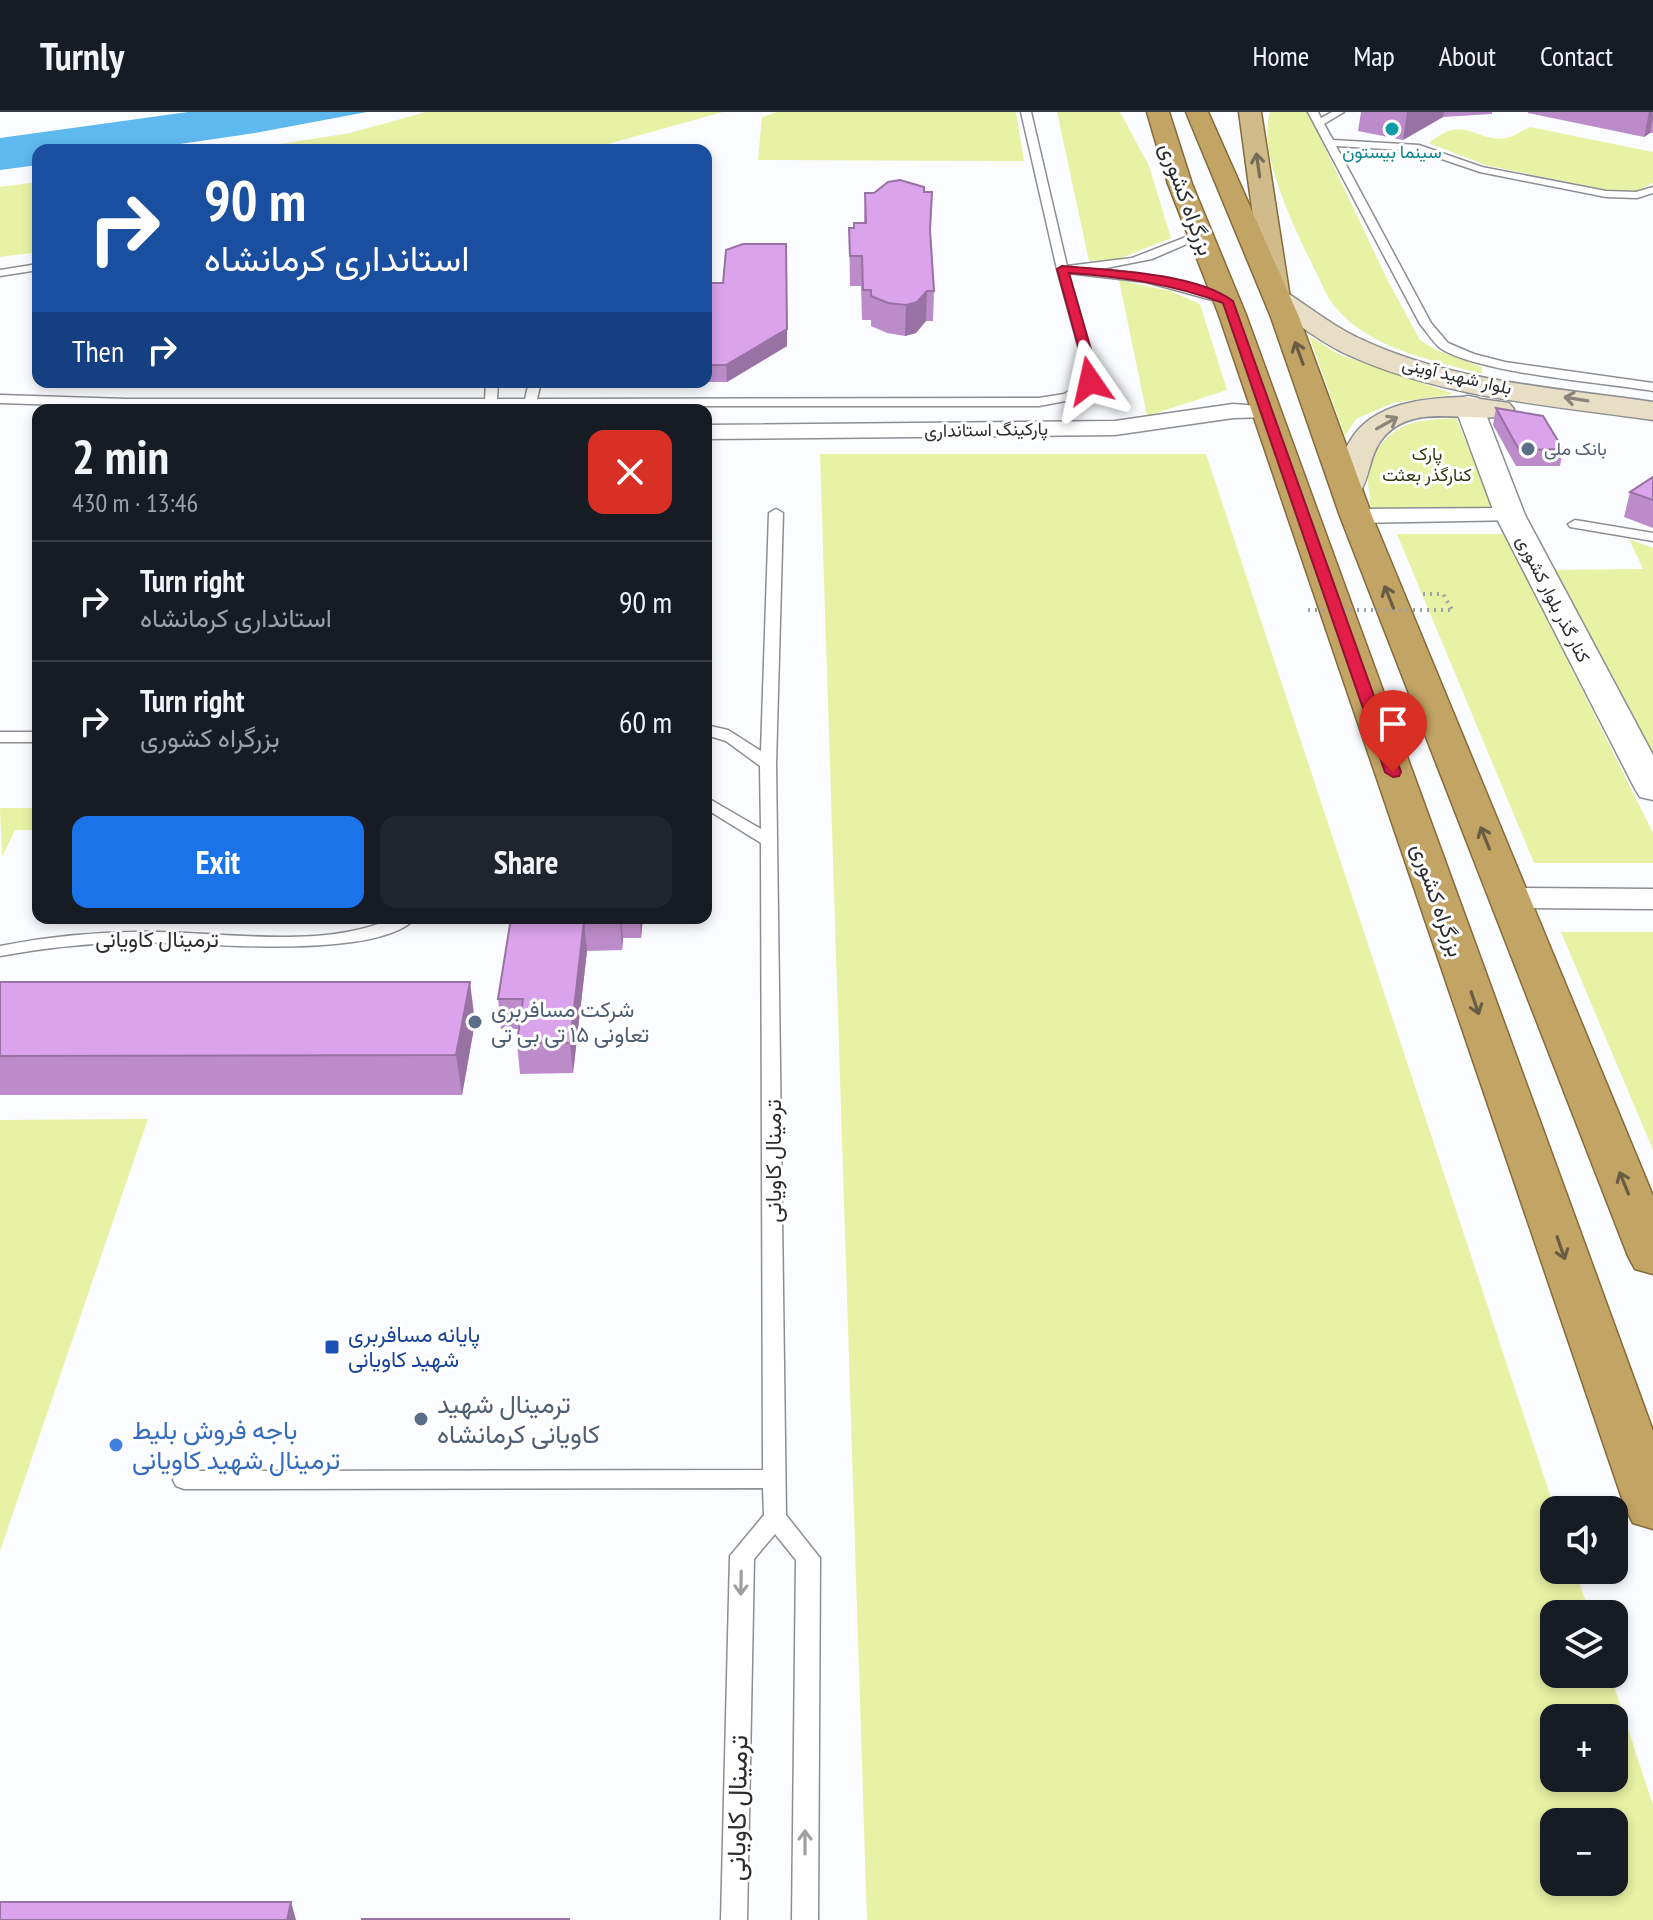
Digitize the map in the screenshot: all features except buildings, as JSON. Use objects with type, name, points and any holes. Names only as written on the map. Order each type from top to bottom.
[{"type":"highway","name":"بزرگراه کشوری","points":[[1197,112],[1277,298],[1352,501],[1653,1256]]},
{"type":"highway","name":"بزرگراه کشوری","points":[[1157,120],[1227,301],[1653,1507]]},
{"type":"main road","points":[[1224,112],[1260,262]]},
{"type":"main road","points":[[1255,117],[1277,298]]},
{"type":"main road","name":"بلوار شهید آوینی","points":[[1277,298],[1354,347],[1423,371],[1474,394],[1653,431]]},
{"type":"main road","name":"بلوار شهید آوینی","points":[[1352,501],[1366,438],[1378,427],[1419,409],[1474,394],[1653,411]]},
{"type":"street","name":"کنار گذر بلوار کشوری","points":[[1474,394],[1510,515],[1653,789]]},
{"type":"street","name":"پارکینگ استانداری","points":[[712,432],[1115,428],[1233,411],[1264,412]]},
{"type":"street","points":[[1352,501],[1510,515]]},
{"type":"street","points":[[1509,898],[1653,899]]},
{"type":"lane","points":[[712,405],[1026,402],[1067,397],[1085,387],[1091,371],[1062,269],[1026,112]]},
{"type":"lane","points":[[1339,112],[1316,118],[1426,324],[1444,345],[1505,365],[1653,387]]},
{"type":"lane","points":[[1330,143],[1419,148],[1480,169],[1606,194],[1637,195],[1653,190]]},
{"type":"lane","points":[[1062,269],[1123,265],[1174,248],[1199,235]]},
{"type":"lane","points":[[0,273],[32,268]]},
{"type":"lane","points":[[1062,269],[1141,276],[1194,288],[1227,301]]},
{"type":"lane","points":[[0,399],[89,403],[491,404],[492,388]]},
{"type":"lane","name":"ترمینال کاویانی","points":[[734,1920],[742,1556],[775,1518],[768,764],[776,513]]},
{"type":"lane","points":[[1575,524],[1653,537]]},
{"type":"lane","points":[[712,730],[740,742],[768,764]]},
{"type":"lane","points":[[0,737],[32,737]]},
{"type":"lane","points":[[712,806],[770,842]]},
{"type":"lane","name":"ترمینال کاویانی","points":[[0,951],[48,941],[133,937],[337,939],[397,924]]},
{"type":"lane","points":[[184,1480],[776,1479]]},
{"type":"lane","points":[[775,1518],[808,1558],[805,1920]]},
{"type":"path","points":[[1308,610],[1452,610],[1443,594]]},
{"type":"green space","points":[[426,112],[723,112],[608,144],[281,144],[350,133]]},
{"type":"green space","points":[[777,112],[1016,112],[1024,161],[758,160],[762,117]]},
{"type":"green space","points":[[1057,112],[1120,112],[1149,166],[1171,238],[1119,259],[1089,261]]},
{"type":"green space","points":[[1270,112],[1308,112],[1387,279],[1420,340],[1436,350],[1482,367],[1482,374],[1397,349],[1377,339],[1358,328],[1328,297],[1276,180],[1267,132]]},
{"type":"green space","points":[[1530,127],[1653,152],[1653,183],[1637,191],[1612,191],[1485,165],[1429,143],[1452,130],[1462,129],[1496,139],[1510,137]]},
{"type":"green space","points":[[32,183],[32,253],[0,257],[0,187]]},
{"type":"green space","points":[[1119,280],[1170,291],[1200,304],[1227,390],[1147,416]]},
{"type":"green space","points":[[1309,336],[1338,354],[1454,394],[1393,403],[1356,419],[1345,436]]},
{"type":"green space","name":"پارک کنارگذر بعثت","points":[[1456,418],[1495,509],[1371,509],[1366,466],[1385,440],[1413,423]]},
{"type":"green space","points":[[820,454],[1206,454],[1550,1496],[1540,1496],[1540,1584],[1580,1584],[1585,1600],[1540,1600],[1540,1688],[1615,1688],[1620,1704],[1540,1704],[1540,1792],[1628,1792],[1628,1729],[1653,1805],[1653,1920],[867,1920]]},
{"type":"green space","points":[[1397,534],[1505,534],[1653,833],[1653,863],[1534,863]]},
{"type":"green space","points":[[1629,539],[1653,548],[1653,757],[1550,570],[1643,569]]},
{"type":"green space","points":[[0,808],[32,808],[32,830],[15,830],[2,857]]},
{"type":"green space","points":[[1561,932],[1653,932],[1653,1150]]},
{"type":"green space","points":[[148,1119],[0,1551],[0,1120]]},
{"type":"water","points":[[188,112],[367,112],[180,144],[32,144],[32,166],[0,170],[0,138]]},
{"type":"place","name":"سینما بیستون","points":[[1392,129]]},
{"type":"place","name":"بانک ملی","points":[[1528,449]]},
{"type":"place","name":"شرکت مسافربری تعاونی ۱۵ تی بی تی","points":[[475,1022]]},
{"type":"place","name":"پايانه مسافربری شهید کاویانی","points":[[332,1347]]},
{"type":"place","name":"ترمینال شهید کاویانی کرمانشاه","points":[[421,1419]]},
{"type":"place","name":"باجه فروش بلیط ترمینال شهید کاویانی","points":[[116,1445]]},
{"type":"route","points":[[1090,381],[1091,371],[1062,269],[1126,273],[1194,288],[1227,301],[1393,772]]}]
